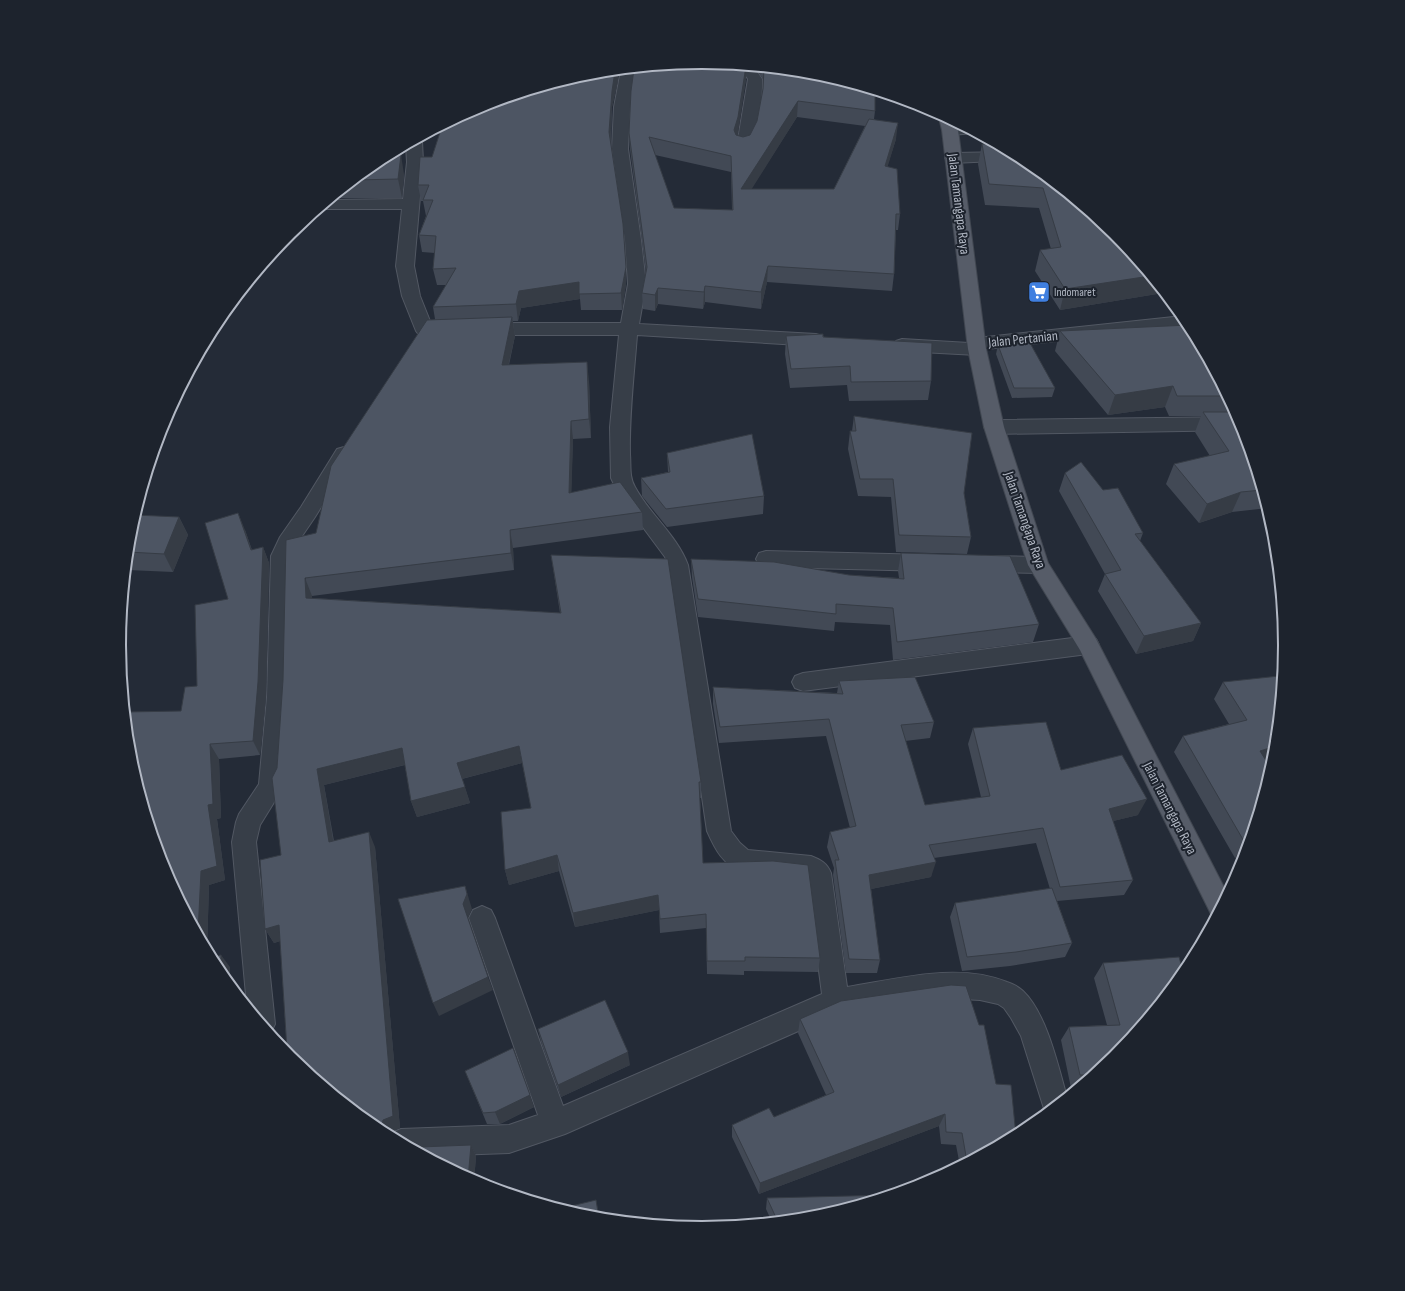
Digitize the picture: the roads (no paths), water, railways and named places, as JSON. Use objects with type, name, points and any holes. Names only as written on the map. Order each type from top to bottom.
[{"type":"main road","name":"Jalan Tamangapa Raya","points":[[948,124],[977,347],[994,427],[1038,565],[1088,645],[1218,903]]},
{"type":"street","points":[[743,147],[747,133],[755,86],[755,79],[749,71]]},
{"type":"street","points":[[628,74],[622,107],[620,149],[633,240],[637,284],[629,329],[620,427],[621,478],[626,490],[674,554],[678,565],[719,831],[724,842],[742,861],[811,867],[819,873],[836,1001]]},
{"type":"street","points":[[414,146],[415,162],[406,266],[407,283],[428,336]]},
{"type":"street","points":[[953,158],[1009,157]]},
{"type":"street","points":[[331,205],[411,204]]},
{"type":"street","name":"Jalan Pertanian","points":[[882,344],[977,347],[1180,322]]},
{"type":"street","points":[[465,330],[629,329],[835,341]]},
{"type":"street","points":[[994,427],[1235,424]]},
{"type":"street","points":[[261,1016],[244,842],[248,822],[265,797],[271,784],[278,697],[281,556],[287,542],[308,512],[356,436]]},
{"type":"street","points":[[766,559],[1038,565]]},
{"type":"street","points":[[803,682],[1088,645]]},
{"type":"street","points":[[482,918],[555,1124]]},
{"type":"street","points":[[410,1143],[509,1139],[555,1124],[836,1001],[945,985],[963,986],[1004,994],[1013,999],[1028,1021],[1055,1102]]},
{"type":"place","name":"Indomaret","points":[[1039,292]]}]
